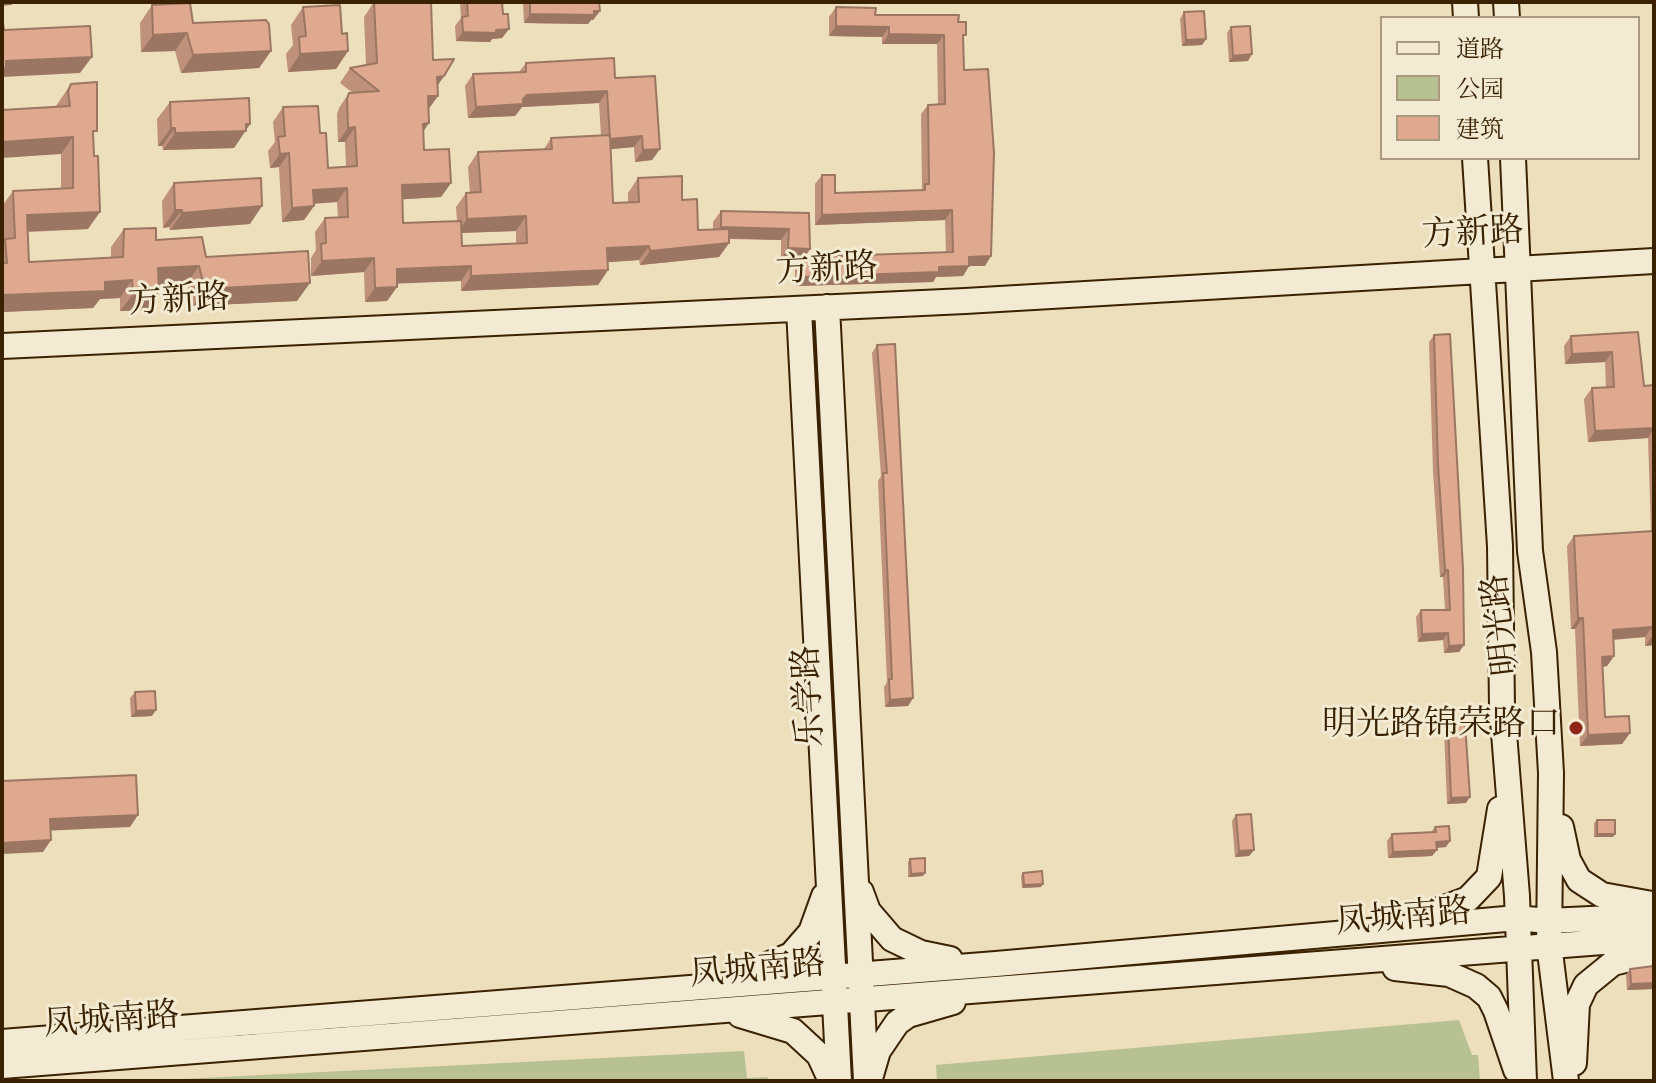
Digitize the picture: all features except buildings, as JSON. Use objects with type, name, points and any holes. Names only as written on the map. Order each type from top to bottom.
[{"type":"street","name":"明光路","points":[[1475,160],[1500,546],[1505,767],[1511,805],[1519,946],[1522,1081]]},
{"type":"street","name":"明光路","points":[[1513,160],[1530,551],[1544,652],[1551,773],[1548,933],[1566,1081]]},
{"type":"street","name":"方新路","points":[[2,346],[799,309],[1654,261]]},
{"type":"street","name":"乐学路","points":[[827,307],[868,1081]]},
{"type":"street","name":"乐学路","points":[[799,309],[839,1081]]},
{"type":"street","points":[[1371,931],[1451,908],[1481,887],[1493,866],[1505,767]]},
{"type":"street","points":[[1551,773],[1572,871],[1602,895],[1654,904]]},
{"type":"street","points":[[713,998],[791,955],[811,932],[828,874]]},
{"type":"street","points":[[856,874],[868,911],[892,939],[921,953],[997,976]]},
{"type":"street","points":[[1548,933],[1654,916]]},
{"type":"street","name":"凤城南路","points":[[997,976],[1371,931],[1517,918],[1548,933]]},
{"type":"street","points":[[1548,933],[1654,938]]},
{"type":"street","name":"凤城南路","points":[[2,1042],[713,998],[997,976],[1313,963],[1519,946],[1548,933]]},
{"type":"street","points":[[1573,1081],[1577,1004],[1586,985],[1613,963],[1654,953]]},
{"type":"street","points":[[1313,963],[1432,971],[1476,986],[1489,997],[1496,1011],[1522,1081]]},
{"type":"street","points":[[868,1081],[878,1051],[897,1023],[908,1015],[997,976]]},
{"type":"street","points":[[713,998],[793,1031],[819,1055],[831,1081]]},
{"type":"street","name":"凤城南路","points":[[2,1066],[713,998]]},
{"type":"green space","points":[[1459,1020],[1472,1055],[1478,1055],[1480,1081],[937,1081],[936,1065]]},
{"type":"green space","points":[[744,1051],[747,1078],[768,1077],[768,1081],[142,1081]]},
{"type":"place","name":"明光路锦荣路口","points":[[1576,728]]}]
